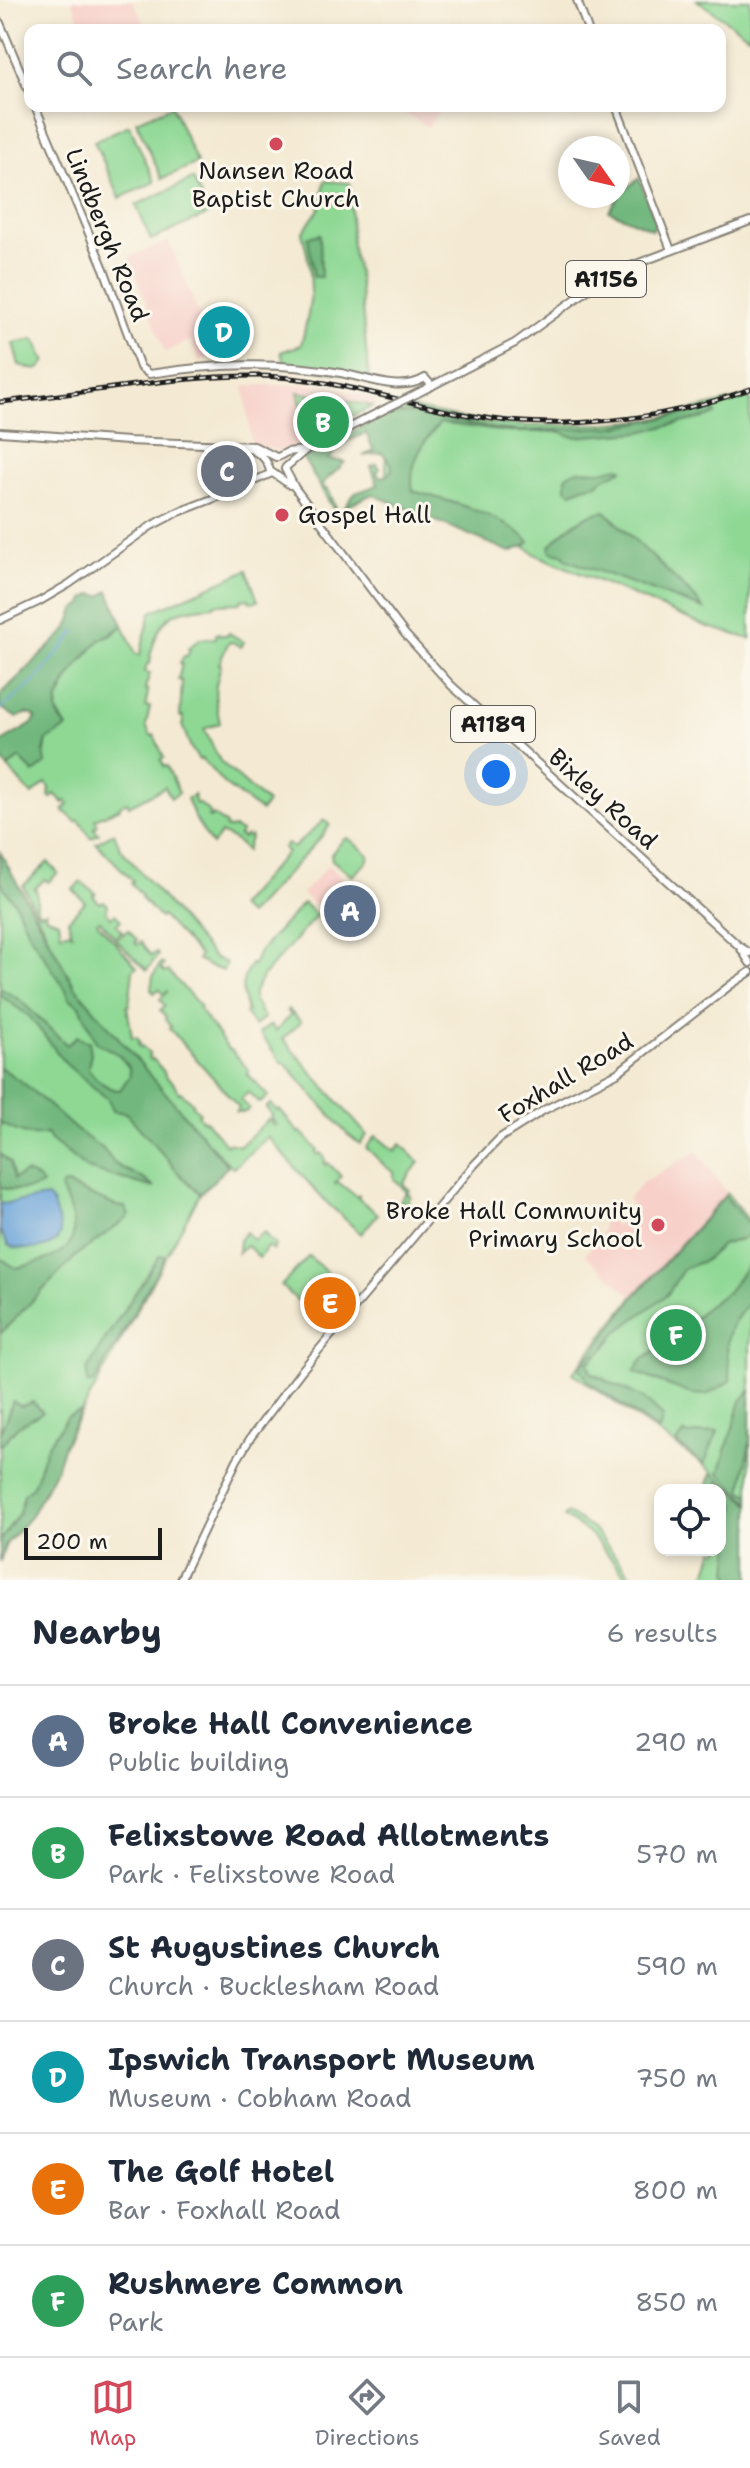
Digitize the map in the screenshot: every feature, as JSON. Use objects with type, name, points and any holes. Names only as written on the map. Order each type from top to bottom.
[{"type":"street","points":[[577,0],[586,24]]},
{"type":"street","points":[[0,23],[24,80]]},
{"type":"street","name":"Lindbergh Road","points":[[38,112],[104,269],[140,367],[149,374],[255,364],[302,366],[381,382],[407,384]]},
{"type":"street","points":[[618,112],[671,250]]},
{"type":"street","name":"A1156","points":[[286,468],[307,449],[515,343],[592,287],[631,266],[750,221]]},
{"type":"street","points":[[412,396],[407,384],[425,378],[432,386]]},
{"type":"street","points":[[0,432],[260,448],[277,457],[272,469]]},
{"type":"street","name":"Bixley Road","points":[[247,447],[295,488]]},
{"type":"street","name":"A1156","points":[[277,457],[307,449]]},
{"type":"street","name":"Bixley Road","points":[[277,457],[283,460],[295,488],[405,634],[451,685],[750,953]]},
{"type":"street","points":[[0,620],[69,584],[151,526],[257,479],[272,469],[286,468]]},
{"type":"street","name":"Bixley Road","points":[[739,946],[750,964]]},
{"type":"street","name":"Foxhall Road","points":[[742,976],[750,964]]},
{"type":"street","name":"Foxhall Road","points":[[180,1580],[251,1437],[302,1370],[474,1165],[500,1138],[544,1110],[617,1073],[750,972]]},
{"type":"shaded area","points":[[72,0],[132,0],[145,24],[81,24]]},
{"type":"shaded area","points":[[403,112],[437,112],[428,127]]},
{"type":"shaded area","points":[[169,241],[215,355],[199,361],[191,340],[165,352],[129,257]]},
{"type":"shaded area","points":[[302,383],[329,386],[377,401],[373,406],[299,392],[310,443],[278,451],[251,443],[244,385]]},
{"type":"shaded area","points":[[328,865],[365,897],[339,927],[302,894]]},
{"type":"shaded area","name":"Broke Hall Community Primary School","points":[[697,1151],[727,1193],[633,1297],[585,1255],[602,1233],[603,1216],[617,1226],[633,1209],[628,1199],[643,1182]]},
{"type":"green space","points":[[697,0],[750,0],[750,37]]},
{"type":"green space","points":[[158,112],[175,112],[197,163],[162,179],[136,121]]},
{"type":"green space","points":[[129,125],[155,182],[120,198],[94,141]]},
{"type":"green space","points":[[639,178],[657,225],[653,230],[609,211],[611,208],[630,208],[630,185]]},
{"type":"green space","points":[[193,179],[209,214],[151,240],[136,205]]},
{"type":"green space","points":[[325,181],[350,183],[352,247],[359,278],[369,378],[285,365],[281,352],[301,345],[311,289],[302,233],[319,209]]},
{"type":"green space","points":[[320,234],[321,277],[314,277],[308,237]]},
{"type":"green space","points":[[34,339],[46,360],[36,370],[19,365],[13,343]]},
{"type":"green space","points":[[298,392],[373,406],[308,438]]},
{"type":"green space","points":[[747,397],[750,400],[750,639],[705,626],[387,489],[384,417],[406,407],[485,423],[529,426],[602,424],[654,419]]},
{"type":"green space","points":[[713,409],[716,414],[708,417],[640,432],[574,437],[561,432],[506,432],[440,423],[418,454],[413,472],[413,491],[458,504],[506,524],[529,542],[510,552],[372,494],[344,508],[355,493],[378,485],[371,466],[377,464],[380,477],[388,475],[392,469],[382,453],[363,456],[374,451],[366,433],[348,441],[328,459],[345,462],[323,484],[337,510],[334,510],[303,458],[384,415],[411,413],[522,431],[612,427]]},
{"type":"green space","points":[[623,469],[597,484],[572,492],[566,488],[566,477],[573,472]]},
{"type":"green space","points":[[605,511],[704,609],[551,552],[550,546],[567,529],[590,515]]},
{"type":"green space","points":[[247,570],[258,601],[250,602],[249,599],[241,600],[241,603],[215,604],[170,616],[159,631],[150,664],[147,664],[145,672],[150,673],[145,689],[148,690],[146,707],[150,707],[146,726],[151,736],[154,735],[164,758],[161,759],[164,767],[167,766],[179,793],[171,798],[165,787],[129,806],[127,802],[95,819],[98,825],[94,828],[99,834],[91,838],[79,820],[76,822],[63,810],[69,804],[66,801],[64,803],[55,794],[51,798],[49,796],[50,788],[46,783],[32,795],[8,768],[19,757],[44,758],[47,740],[67,728],[57,712],[58,700],[78,662],[85,659],[102,638],[111,636],[123,625],[136,654],[140,655],[151,612]]},
{"type":"green space","points":[[109,591],[123,625],[93,647],[65,685],[57,712],[67,728],[47,740],[44,752],[46,763],[34,773],[19,758],[8,768],[0,757],[0,743],[32,724],[36,718],[25,714],[17,718],[0,707],[0,695],[67,630],[75,610],[85,599]]},
{"type":"green space","points":[[219,633],[229,633],[244,642],[241,647],[233,642],[228,643],[219,664],[216,688],[220,723],[204,729],[220,761],[267,803],[261,811],[224,784],[202,759],[199,760],[182,725],[183,717],[180,717],[180,663],[187,656],[188,648],[200,639],[216,638]]},
{"type":"green space","points":[[194,795],[195,803],[210,813],[208,817],[213,815],[228,829],[241,832],[239,836],[243,838],[251,835],[246,851],[221,833],[212,845],[187,799]]},
{"type":"green space","points":[[324,820],[330,825],[321,837],[257,906],[248,915],[238,907],[287,852],[283,848],[287,844],[293,848]]},
{"type":"green space","points":[[114,833],[120,848],[213,957],[226,963],[223,971],[197,959],[200,956],[141,898],[131,884],[133,881],[96,843]]},
{"type":"green space","points":[[348,838],[369,855],[367,862],[352,876],[332,860],[331,854]]},
{"type":"green space","points":[[0,852],[66,973],[23,886],[48,862],[58,873],[34,889],[37,891],[37,910],[41,913],[46,911],[45,916],[59,921],[61,934],[72,933],[68,920],[85,902],[73,889],[81,882],[96,893],[93,896],[100,903],[104,901],[108,905],[106,911],[111,917],[115,914],[121,920],[116,925],[122,931],[115,938],[100,920],[97,922],[137,967],[133,970],[127,1006],[132,1037],[137,1037],[140,1047],[150,1055],[148,1057],[153,1059],[179,1093],[193,1103],[200,1113],[198,1115],[226,1145],[240,1146],[269,1119],[274,1126],[273,1116],[266,1108],[271,1104],[318,1150],[318,1155],[321,1153],[326,1165],[328,1163],[341,1176],[334,1185],[338,1182],[357,1197],[359,1195],[359,1199],[378,1214],[361,1234],[322,1198],[268,1137],[233,1168],[207,1142],[228,1166],[200,1194],[64,1445],[55,1471],[30,1517],[6,1544],[0,1562]]},
{"type":"green space","points":[[0,852],[75,987],[228,1166],[200,1194],[126,1113],[113,1111],[108,1099],[67,1065],[29,1016],[0,995],[0,988],[20,1000],[67,1045],[77,1036],[89,1041],[91,1053],[88,1068],[102,1083],[120,1090],[130,1075],[129,1068],[119,1055],[96,1042],[80,1006],[69,998],[28,932],[15,902],[0,879]]},
{"type":"green space","points":[[303,903],[317,915],[263,976],[254,992],[254,1001],[264,1018],[254,1026],[245,1013],[244,977],[259,952]]},
{"type":"green space","points":[[128,930],[137,940],[137,945],[141,942],[151,956],[156,952],[158,955],[147,970],[116,940]]},
{"type":"green space","points":[[161,963],[164,965],[161,969],[165,973],[168,971],[201,1007],[199,1009],[229,1050],[247,1068],[247,1074],[268,1096],[260,1103],[248,1092],[241,1099],[249,1108],[246,1112],[236,1112],[239,1107],[169,1028],[160,1010],[165,1006],[160,999],[168,991],[163,994],[159,989],[154,993],[151,989],[153,976]]},
{"type":"green space","points":[[288,1009],[301,1022],[283,1039],[367,1135],[360,1144],[347,1134],[282,1063],[259,1033],[270,1025],[276,1031],[291,1015]]},
{"type":"green space","points":[[0,1067],[104,1150],[115,1164],[155,1188],[87,1169],[47,1134],[28,1134],[0,1123]]},
{"type":"green space","points":[[376,1136],[395,1151],[401,1144],[419,1162],[403,1184],[410,1190],[408,1193],[411,1196],[407,1201],[410,1204],[407,1207],[400,1201],[407,1192],[394,1179],[394,1172],[366,1148]]},
{"type":"green space","points":[[0,1154],[10,1162],[14,1179],[25,1173],[38,1178],[42,1185],[21,1190],[0,1187]]},
{"type":"green space","points":[[67,1185],[125,1207],[128,1218],[77,1255],[0,1334],[0,1258],[16,1268],[50,1258],[69,1245],[73,1224],[61,1189]]},
{"type":"green space","points":[[727,1193],[750,1222],[750,1580],[704,1580],[712,1556],[726,1556],[726,1509],[731,1491],[726,1484],[708,1484],[713,1472],[573,1373],[633,1297]]},
{"type":"green space","points":[[725,1196],[750,1226],[750,1236],[722,1245],[704,1261],[684,1268],[667,1295],[617,1332],[588,1363],[591,1373],[643,1398],[663,1416],[659,1431],[589,1382],[579,1367],[635,1296]]},
{"type":"green space","points":[[246,1232],[253,1240],[264,1232],[276,1245],[273,1250],[268,1246],[259,1258],[247,1245],[238,1253],[239,1240]]},
{"type":"green space","points":[[160,1255],[164,1259],[113,1350],[92,1384],[87,1383],[87,1370]]},
{"type":"green space","points":[[309,1256],[337,1282],[310,1311],[281,1286]]},
{"type":"green space","points":[[750,1262],[750,1302],[734,1322],[728,1339],[731,1381],[706,1395],[691,1394],[634,1372],[642,1360],[676,1337],[704,1309],[727,1292]]},
{"type":"green space","points":[[750,1390],[750,1442],[742,1490],[750,1495],[750,1502],[719,1473],[741,1401]]},
{"type":"green space","points":[[13,1401],[21,1406],[33,1402],[43,1412],[17,1427],[0,1447],[0,1433]]},
{"type":"green space","points":[[81,1411],[55,1471],[30,1517],[6,1544],[0,1562],[0,1541],[19,1513],[24,1494],[33,1486],[47,1446],[68,1416]]},
{"type":"green space","points":[[718,1431],[704,1465],[676,1443],[685,1433]]},
{"type":"green space","points":[[713,1473],[750,1504],[750,1580],[733,1580],[728,1571],[735,1506],[732,1491],[726,1484],[708,1484]]},
{"type":"green space","points":[[567,1513],[593,1529],[636,1580],[630,1580],[590,1534],[564,1517]]},
{"type":"water","points":[[47,1197],[53,1204],[59,1223],[57,1239],[37,1248],[21,1249],[8,1245],[0,1231],[0,1204]]},
{"type":"waterway","points":[[0,710],[36,680],[76,631]]},
{"type":"railway","points":[[0,402],[162,382],[260,376],[336,385],[498,420],[571,423],[645,416],[750,389]]},
{"type":"place","name":"Nansen Road Baptist Church","points":[[276,144]]},
{"type":"place","name":"Ipswich Transport Museum","points":[[224,332]]},
{"type":"place","name":"Felixstowe Road Allotments","points":[[323,422]]},
{"type":"place","name":"St Augustines Church","points":[[227,471]]},
{"type":"place","name":"Gospel Hall","points":[[282,515]]},
{"type":"place","name":"Broke Hall Convenience","points":[[350,911]]},
{"type":"place","name":"Broke Hall Community Primary School","points":[[658,1225]]},
{"type":"place","name":"The Golf Hotel","points":[[330,1303]]},
{"type":"place","name":"Rushmere Common","points":[[676,1335]]}]
